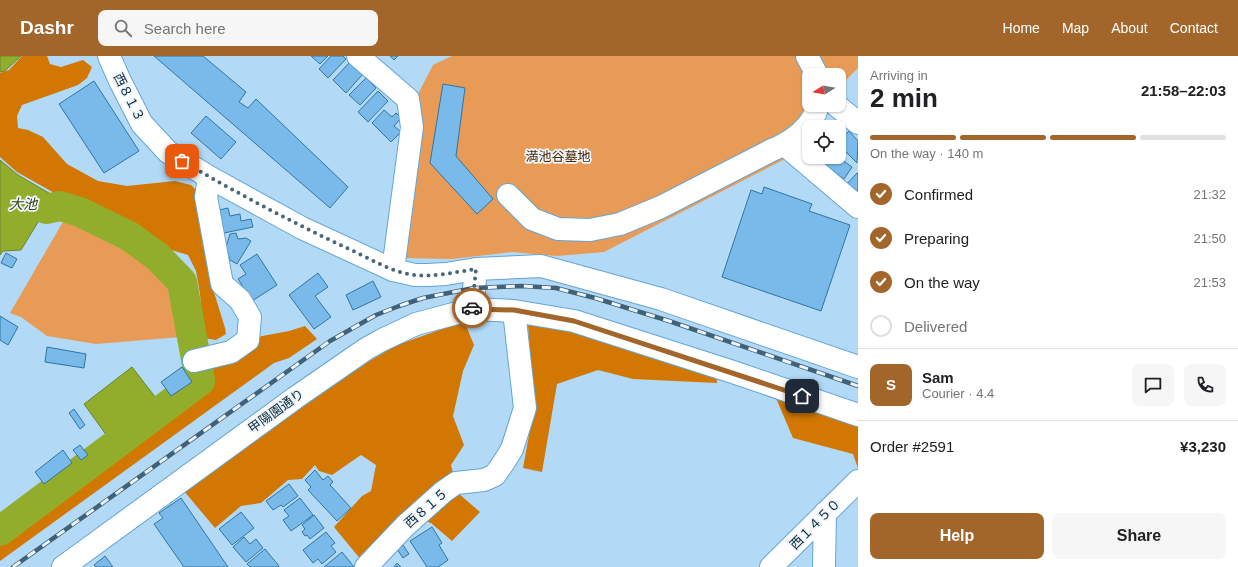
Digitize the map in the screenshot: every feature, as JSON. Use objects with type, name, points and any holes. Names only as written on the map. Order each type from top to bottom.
[{"type":"street","name":"西８１３","points":[[109,56],[142,124],[168,152],[209,177],[302,228],[394,270],[415,275],[422,275],[446,274],[476,269],[541,266],[661,299],[858,367]]},
{"type":"street","points":[[358,56],[408,99],[412,126],[394,270]]},
{"type":"street","points":[[807,56],[813,68]]},
{"type":"street","points":[[508,195],[532,219],[558,229],[590,230],[620,224],[661,207],[785,144],[806,128],[815,112]]},
{"type":"street","points":[[845,112],[858,122]]},
{"type":"street","points":[[785,144],[858,207]]},
{"type":"street","points":[[194,362],[231,352],[248,340],[250,317],[240,300],[222,284],[206,197],[209,177]]},
{"type":"street","points":[[472,309],[476,269]]},
{"type":"street","name":"甲陽園通り","points":[[63,567],[294,398],[366,349],[416,324],[472,309],[514,310],[574,321],[858,415]]},
{"type":"street","name":"西８１５","points":[[366,567],[405,526],[443,492],[456,483],[484,480],[495,475],[512,449],[525,408],[514,310]]},
{"type":"street","name":"西１４５０","points":[[771,567],[858,481]]},
{"type":"street","points":[[824,567],[825,513]]},
{"type":"green space","name":"満池谷墓地","points":[[452,56],[858,56],[858,68],[846,80],[846,68],[802,68],[802,112],[820,112],[814,120],[802,120],[802,135],[783,160],[604,252],[557,256],[512,252],[452,259],[403,258],[417,96],[433,65]]},
{"type":"green space","points":[[64,220],[154,265],[166,280],[181,337],[96,344],[47,336],[21,317],[10,313]]},
{"type":"shaded area","points":[[22,56],[47,56],[50,64],[61,67],[83,60],[92,67],[87,78],[78,85],[22,105],[17,116],[18,128],[28,130],[43,137],[67,164],[98,181],[127,186],[175,181],[191,185],[195,189],[209,276],[226,334],[216,340],[204,338],[200,294],[196,271],[188,255],[138,240],[17,172],[0,157],[0,73],[9,70]]},
{"type":"shaded area","points":[[462,322],[467,328],[474,345],[463,371],[453,416],[464,445],[451,465],[458,493],[480,512],[452,541],[431,523],[402,514],[362,561],[334,527],[362,496],[371,491],[376,465],[361,455],[332,475],[319,471],[315,465],[302,479],[288,480],[261,503],[241,506],[215,528],[184,491],[337,380],[397,345]]},
{"type":"shaded area","points":[[528,325],[551,325],[716,371],[717,383],[633,379],[598,370],[557,384],[542,472],[523,468],[534,408]]},
{"type":"shaded area","points":[[305,326],[317,339],[289,358],[274,363],[0,561],[0,523],[196,381],[192,368],[257,337],[289,331]]},
{"type":"shaded area","points":[[776,398],[858,427],[858,468],[853,454],[793,438]]},
{"type":"water","points":[[0,56],[21,56],[5,71],[0,72]]},
{"type":"water","name":"大池","points":[[0,160],[18,175],[54,196],[21,250],[3,251],[0,255]]},
{"type":"water","points":[[132,367],[156,398],[107,436],[84,404]]},
{"type":"building","points":[[154,56],[203,56],[246,92],[239,102],[248,108],[256,99],[348,187],[330,208]]},
{"type":"building","points":[[311,56],[328,56],[320,64]]},
{"type":"building","points":[[331,56],[343,56],[346,59],[328,78],[319,69]]},
{"type":"building","points":[[390,56],[398,56],[394,60]]},
{"type":"building","points":[[350,62],[363,74],[346,93],[333,80]]},
{"type":"building","points":[[366,78],[376,88],[360,105],[349,95]]},
{"type":"building","points":[[94,81],[139,151],[104,173],[59,104]]},
{"type":"building","points":[[443,84],[465,88],[456,156],[493,199],[477,214],[430,163]]},
{"type":"building","points":[[378,91],[388,101],[368,122],[358,112]]},
{"type":"building","points":[[384,110],[392,117],[396,113],[401,118],[394,126],[401,132],[391,142],[372,123]]},
{"type":"building","points":[[206,116],[236,142],[221,159],[191,133]]},
{"type":"building","points":[[849,131],[858,141],[857,163],[846,152],[846,134]]},
{"type":"building","points":[[846,163],[852,167],[844,179],[824,164],[846,164]]},
{"type":"building","points":[[857,173],[858,174],[858,195],[846,185]]},
{"type":"building","points":[[764,187],[812,204],[809,211],[850,225],[821,311],[722,277],[751,190],[762,194]]},
{"type":"building","points":[[228,208],[230,216],[240,214],[241,221],[251,219],[253,227],[224,233],[219,210]]},
{"type":"building","points":[[236,233],[238,239],[246,238],[251,241],[237,264],[230,260],[226,247],[230,234]]},
{"type":"building","points":[[6,253],[17,259],[12,268],[1,263]]},
{"type":"building","points":[[257,254],[277,285],[252,301],[238,279],[246,274],[240,265]]},
{"type":"building","points":[[318,273],[328,287],[315,296],[331,317],[314,329],[289,295]]},
{"type":"building","points":[[373,281],[381,297],[353,310],[346,295]]},
{"type":"building","points":[[0,316],[18,327],[8,345],[0,340]]},
{"type":"building","points":[[47,347],[86,354],[84,368],[45,362]]},
{"type":"building","points":[[182,367],[192,382],[171,396],[161,382]]},
{"type":"building","points":[[74,409],[85,425],[80,429],[69,413]]},
{"type":"building","points":[[80,445],[88,455],[81,460],[73,450]]},
{"type":"building","points":[[63,450],[72,463],[44,484],[35,472]]},
{"type":"building","points":[[315,470],[323,480],[328,476],[333,482],[330,485],[351,508],[337,521],[308,490],[311,487],[305,480]]},
{"type":"building","points":[[289,484],[298,496],[283,507],[281,505],[273,510],[266,501]]},
{"type":"building","points":[[181,498],[228,567],[184,567],[154,524],[163,518],[159,513]]},
{"type":"building","points":[[300,498],[313,515],[291,531],[283,520],[289,516],[284,510]]},
{"type":"building","points":[[241,512],[254,528],[232,545],[219,529]]},
{"type":"building","points":[[314,515],[324,528],[310,539],[302,532],[305,529],[302,525]]},
{"type":"building","points":[[432,527],[442,543],[439,545],[448,560],[438,567],[427,567],[410,541]]},
{"type":"building","points":[[326,532],[335,543],[331,546],[336,552],[322,564],[318,559],[313,563],[303,550]]},
{"type":"building","points":[[244,537],[250,544],[256,539],[263,548],[246,562],[233,547]]},
{"type":"building","points":[[403,545],[409,554],[403,558],[397,549]]},
{"type":"building","points":[[265,549],[279,566],[250,567],[247,564]]},
{"type":"building","points":[[342,552],[354,567],[324,567]]},
{"type":"building","points":[[105,556],[113,567],[96,567],[94,565]]},
{"type":"building","points":[[397,563],[401,567],[394,567]]},
{"type":"waterway","points":[[0,531],[200,381],[182,282],[158,257],[129,236],[80,212],[60,206],[46,209]]},
{"type":"railway","points":[[13,567],[330,341],[376,315],[423,298],[474,288],[522,286],[556,288],[595,298],[669,321],[858,386]]},
{"type":"way so far","points":[[182,161],[302,228],[394,270],[415,275],[428,275],[446,274],[476,269],[472,308]]},
{"type":"route","points":[[472,308],[514,310],[574,321],[733,372],[802,396]]}]
